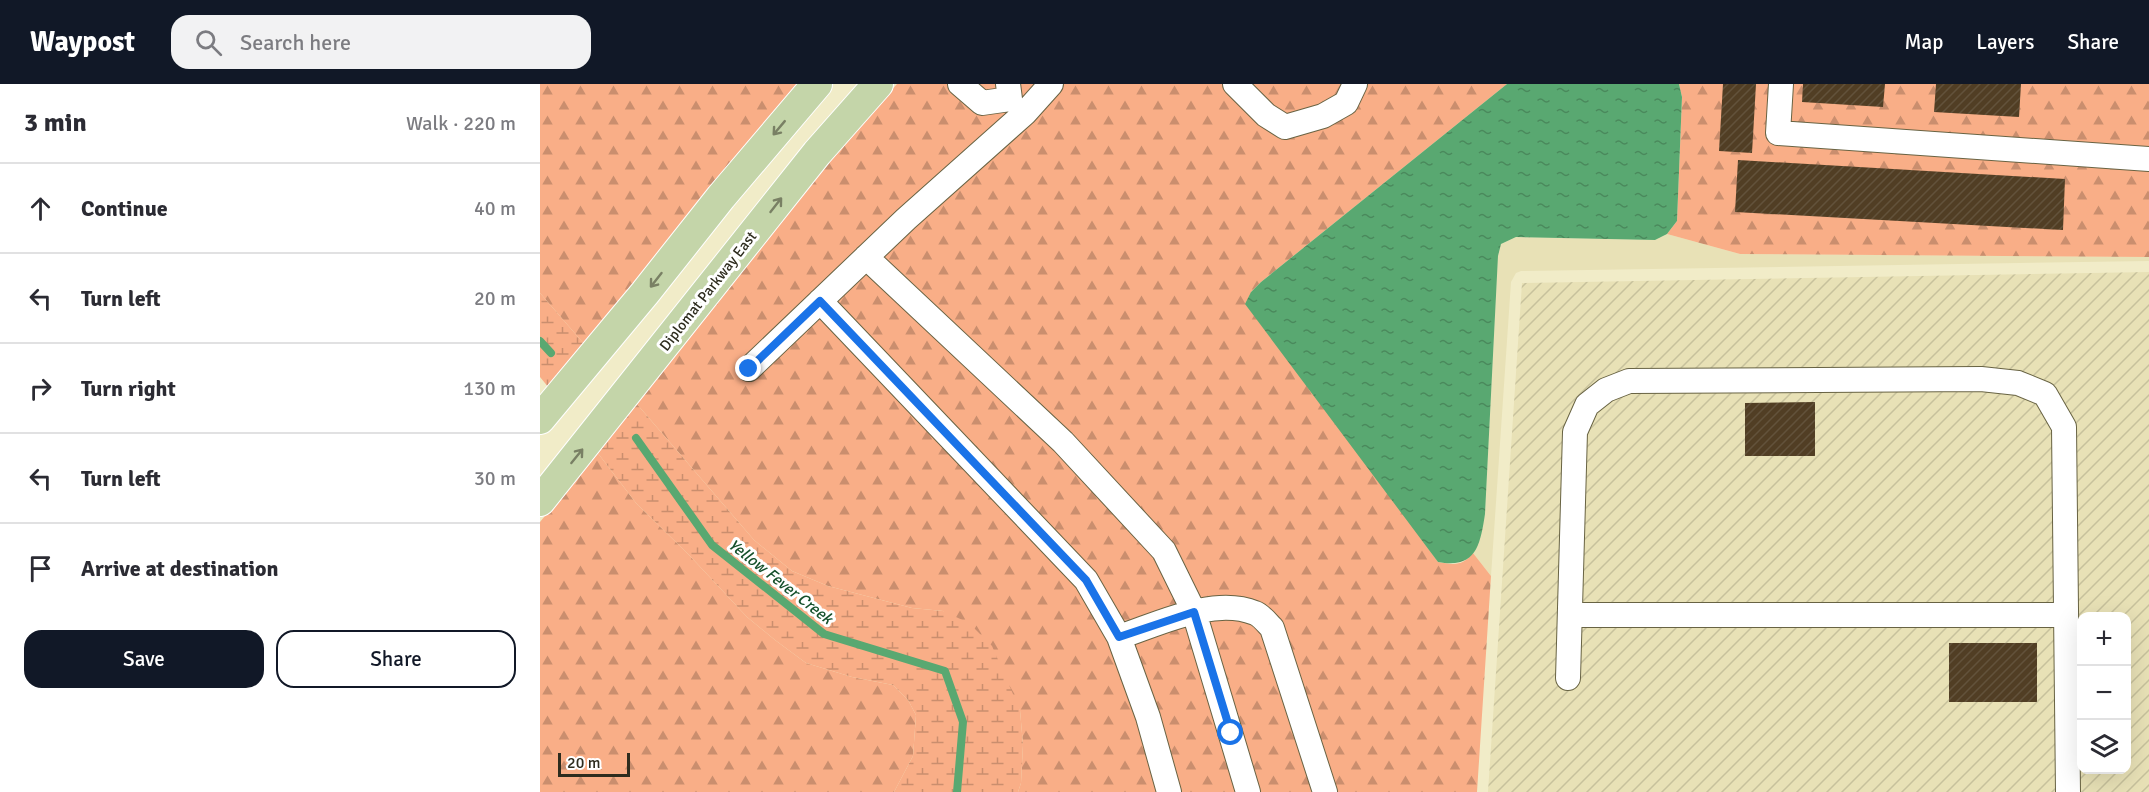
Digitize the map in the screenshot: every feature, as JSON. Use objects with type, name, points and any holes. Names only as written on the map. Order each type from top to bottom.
[{"type":"main road","points":[[540,419],[721,197],[817,84]]},
{"type":"main road","name":"Diplomat Parkway East","points":[[540,501],[818,153],[878,84]]},
{"type":"lane","points":[[960,84],[982,103],[1014,99],[1051,84]]},
{"type":"lane","points":[[1234,84],[1266,115],[1285,127],[1323,116],[1346,103],[1355,84]]},
{"type":"lane","points":[[1781,84],[1778,133],[2149,159]]},
{"type":"lane","points":[[749,369],[866,257],[1014,99]]},
{"type":"lane","points":[[866,257],[1063,442],[1164,551],[1194,612],[1248,792]]},
{"type":"lane","points":[[820,301],[1086,580],[1119,637],[1148,717],[1169,792]]},
{"type":"lane","points":[[1568,678],[1575,432],[1587,405],[1606,390],[1629,381],[1982,379],[2018,383],[2045,394],[2064,427],[2068,792]]},
{"type":"lane","points":[[1119,637],[1207,608],[1236,607],[1257,613],[1272,628],[1325,792]]},
{"type":"lane","points":[[1570,615],[2066,615]]},
{"type":"shaded area","points":[[1667,234],[1740,254],[2149,257],[2149,261],[1521,271],[1516,273],[1511,282],[1491,576],[1473,553],[1485,514],[1498,256],[1501,244],[1516,237],[1655,240]]},
{"type":"shaded area","points":[[2149,272],[2149,792],[1488,792],[1522,283]]},
{"type":"green space","points":[[540,84],[799,84],[585,345],[540,293]]},
{"type":"green space","points":[[897,84],[1507,84],[1251,292],[1438,562],[1458,564],[1473,553],[1491,576],[1477,792],[1018,792],[1021,783],[1023,745],[1020,710],[943,611],[912,608],[828,586],[792,571],[754,540],[636,403],[827,162]]},
{"type":"green space","points":[[1679,84],[2149,84],[2149,257],[1740,254],[1667,234],[1677,221],[1682,97]]},
{"type":"green space","points":[[540,293],[585,345],[549,388],[540,377]]},
{"type":"green space","points":[[636,403],[754,540],[792,571],[828,586],[912,608],[943,611],[969,623],[992,646],[1020,710],[1023,745],[1021,783],[1018,792],[894,792],[913,756],[916,715],[908,700],[893,685],[852,677],[806,663],[747,617],[636,503],[597,452]]},
{"type":"green space","points":[[597,452],[636,503],[747,617],[775,640],[806,663],[852,677],[893,685],[908,700],[916,715],[913,756],[894,792],[540,792],[540,522]]},
{"type":"water","points":[[1507,84],[1679,84],[1682,97],[1677,221],[1667,234],[1655,240],[1516,237],[1501,244],[1498,256],[1483,526],[1478,545],[1468,558],[1461,562],[1438,562],[1245,304],[1251,292],[1261,282]]},
{"type":"building","points":[[1723,84],[1756,84],[1752,153],[1719,151]]},
{"type":"building","points":[[1803,84],[1885,84],[1883,107],[1802,102]]},
{"type":"building","points":[[1936,84],[2021,84],[2019,117],[1934,112]]},
{"type":"building","points":[[1738,160],[2065,179],[2063,230],[1735,212]]},
{"type":"building","points":[[1815,402],[1815,456],[1745,456],[1745,403]]},
{"type":"building","points":[[1949,643],[2037,643],[2037,702],[1949,702]]},
{"type":"waterway","name":"Yellow Fever Creek","points":[[540,341],[551,353]]},
{"type":"waterway","name":"Yellow Fever Creek","points":[[636,438],[712,545],[824,634],[945,671],[963,722],[957,792]]},
{"type":"route","points":[[749,369],[820,301],[1086,580],[1119,637],[1194,612],[1231,733]]}]
